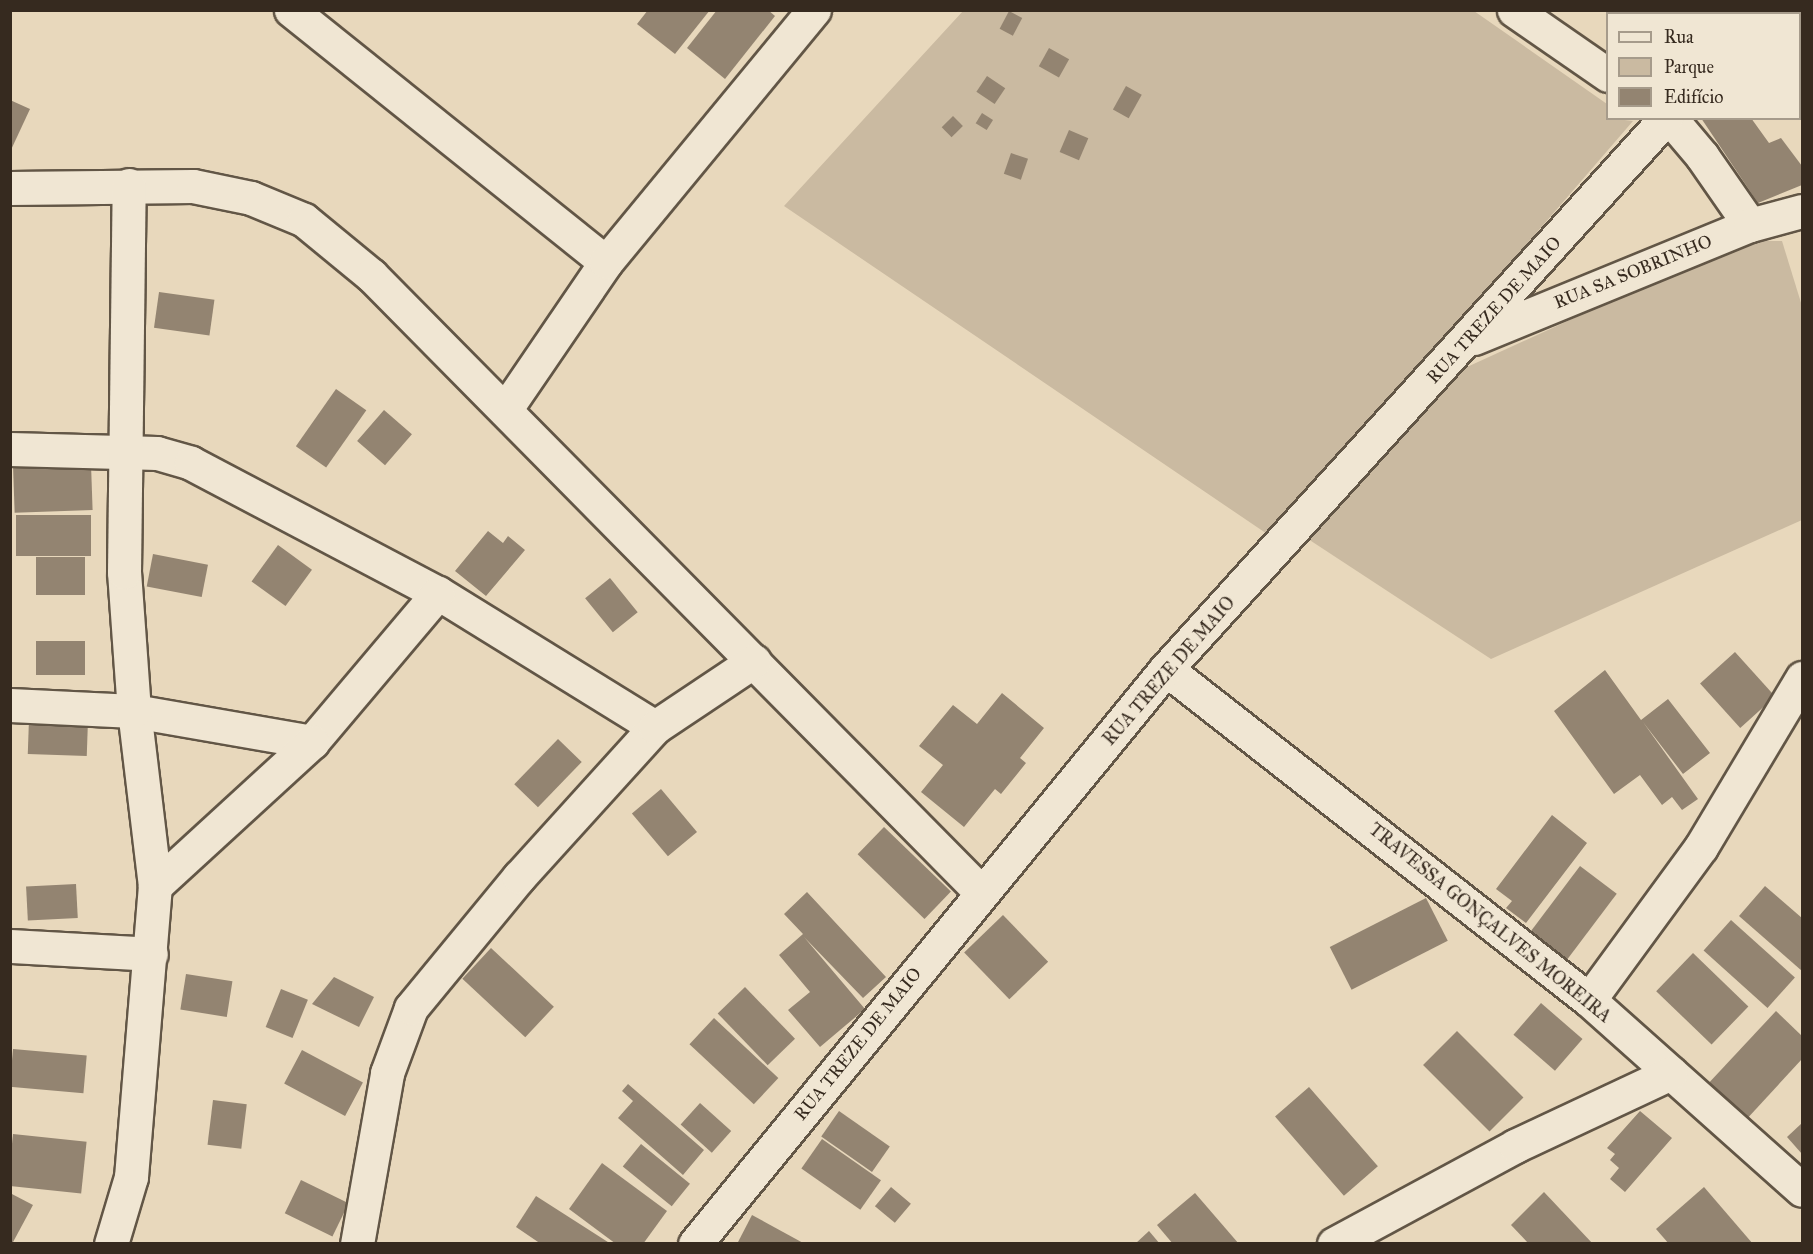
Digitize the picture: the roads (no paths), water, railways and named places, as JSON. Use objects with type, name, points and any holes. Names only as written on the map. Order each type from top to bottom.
[{"type":"street","points":[[291,10],[606,262]]},
{"type":"street","points":[[505,410],[606,262],[814,10]]},
{"type":"street","points":[[1514,10],[1606,74]]},
{"type":"street","name":"RUA TREZE DE MAIO","points":[[695,1244],[981,892],[1166,669],[1666,120]]},
{"type":"street","points":[[1670,120],[1702,156],[1750,225]]},
{"type":"street","points":[[111,1244],[131,1177],[155,886],[134,711],[122,452],[129,185]]},
{"type":"street","points":[[10,188],[193,186],[251,198],[304,220],[371,275],[981,892]]},
{"type":"street","name":"RUA SA SOBRINHO","points":[[1467,340],[1750,225],[1803,211]]},
{"type":"street","points":[[10,449],[157,453],[223,477],[438,593],[655,727]]},
{"type":"street","points":[[155,886],[312,742],[438,593]]},
{"type":"street","points":[[357,1244],[387,1073],[411,1008],[519,877],[655,727],[754,661]]},
{"type":"street","name":"TRAVESSA GONÇALVES MOREIRA","points":[[1166,669],[1589,1000],[1803,1190]]},
{"type":"street","points":[[1589,1000],[1701,847],[1803,678]]},
{"type":"street","points":[[10,705],[134,711],[312,742]]},
{"type":"street","points":[[10,946],[150,954]]},
{"type":"street","points":[[1334,1244],[1515,1146],[1671,1073]]}]
